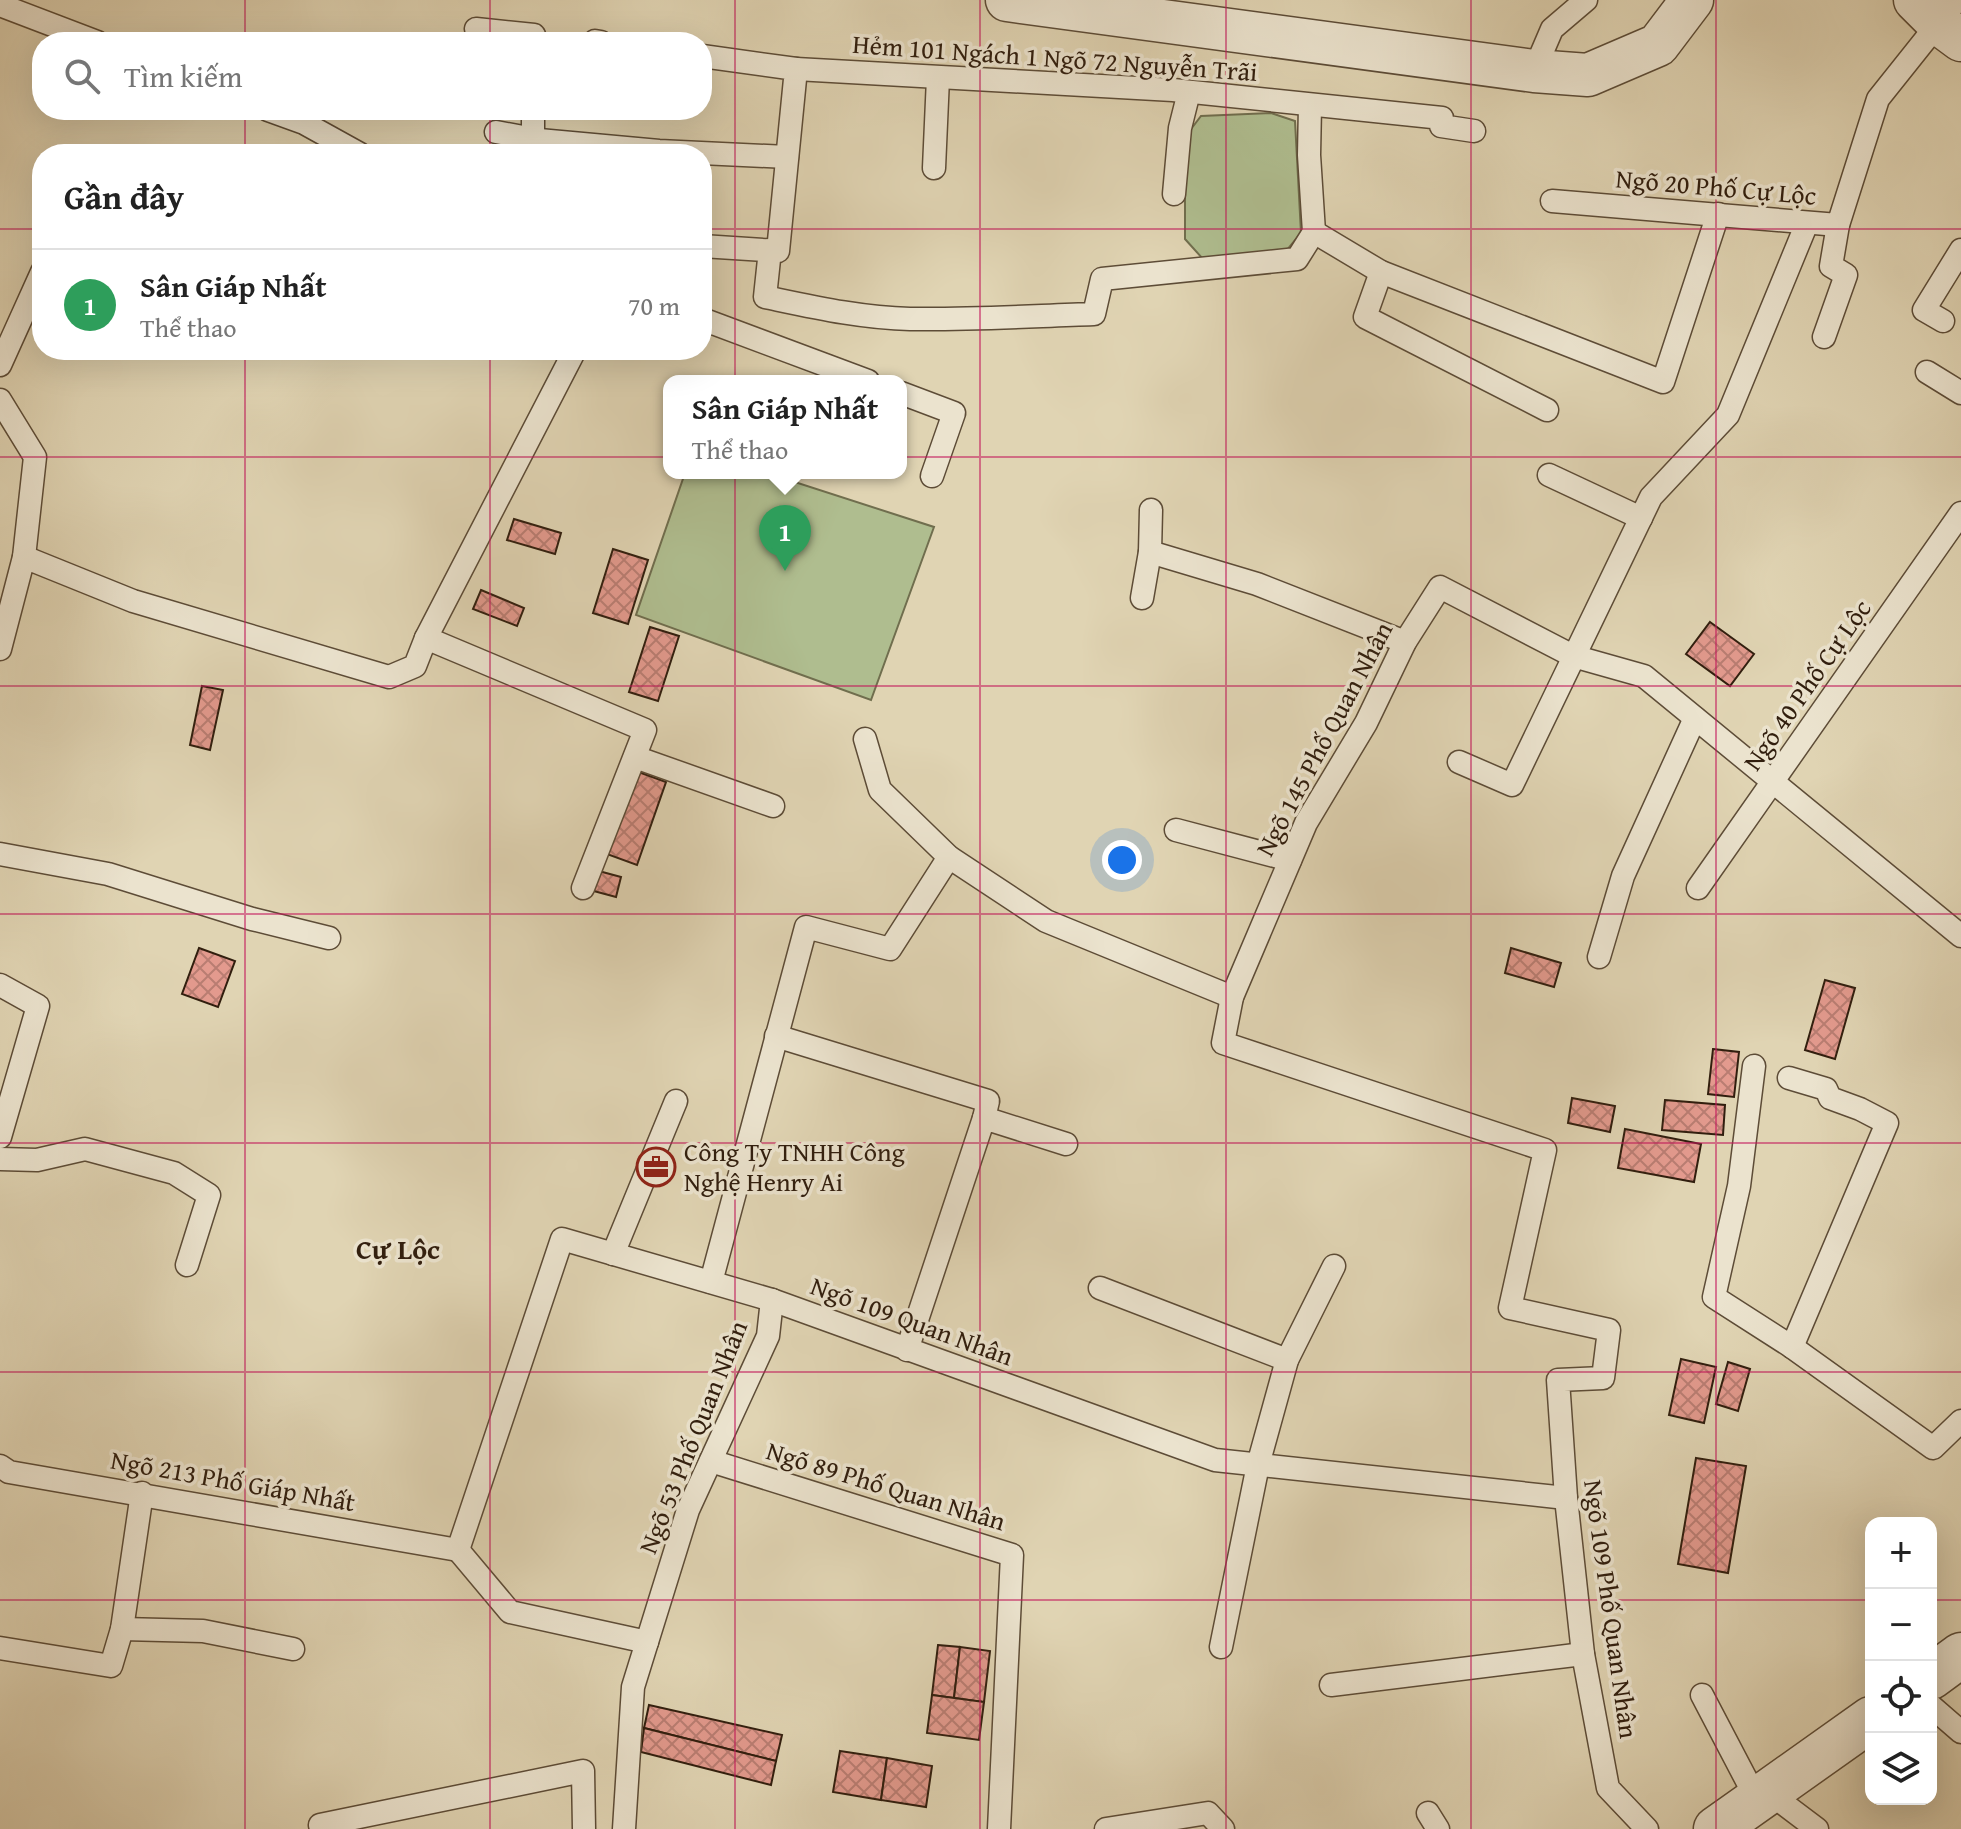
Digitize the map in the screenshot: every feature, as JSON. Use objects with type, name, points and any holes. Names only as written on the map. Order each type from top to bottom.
[{"type":"street","points":[[1007,0],[1534,71],[1588,75],[1658,45],[1692,0]]},
{"type":"street","points":[[1937,1673],[1961,1655]]},
{"type":"street","points":[[1740,1814],[1865,1723]]},
{"type":"lane","points":[[1534,71],[1552,29],[1586,0]]},
{"type":"lane","points":[[0,5],[71,32]]},
{"type":"lane","name":"Ngõ 20 Phố Cự Lộc","points":[[1552,201],[1838,225],[1878,99],[1943,16]]},
{"type":"lane","points":[[476,29],[505,32]]},
{"type":"lane","name":"Hẻm 101 Ngách 1 Ngõ 72 Nguyễn Trãi","points":[[712,57],[796,69],[1189,92],[1442,118],[1441,126],[1474,131]]},
{"type":"lane","points":[[796,69],[787,157],[765,297],[837,312],[908,319],[1094,314],[1102,279],[1297,259],[1314,232],[1309,155],[1310,106]]},
{"type":"lane","points":[[934,168],[938,78]]},
{"type":"lane","points":[[1174,194],[1180,128],[1189,92]]},
{"type":"lane","points":[[296,120],[342,144]]},
{"type":"lane","points":[[496,132],[536,144],[534,120]]},
{"type":"lane","points":[[712,153],[787,157]]},
{"type":"lane","points":[[1314,232],[1381,272],[1663,382],[1718,214]]},
{"type":"lane","points":[[1459,762],[1512,785],[1651,497],[1728,415],[1807,223]]},
{"type":"lane","points":[[1824,337],[1846,275],[1831,266],[1838,225]]},
{"type":"lane","points":[[712,247],[774,250]]},
{"type":"lane","points":[[1943,321],[1924,310],[1961,250]]},
{"type":"lane","points":[[1381,272],[1365,317],[1547,410]]},
{"type":"lane","points":[[0,365],[32,294]]},
{"type":"lane","points":[[712,323],[852,375]]},
{"type":"lane","points":[[24,557],[133,601],[389,677],[415,666],[426,638],[570,360]]},
{"type":"lane","points":[[1927,372],[1961,393]]},
{"type":"lane","points":[[907,395],[954,413],[932,476]]},
{"type":"lane","points":[[0,400],[35,457],[24,557],[0,649]]},
{"type":"lane","points":[[1549,475],[1641,518]]},
{"type":"lane","points":[[1142,598],[1150,552],[1151,510]]},
{"type":"lane","name":"Ngõ 40 Phố Cự Lộc","points":[[1698,888],[1961,513]]},
{"type":"lane","points":[[1150,552],[1257,584],[1405,642]]},
{"type":"lane","name":"Ngõ 145 Phố Quan Nhân","points":[[1558,1380],[1603,1378],[1609,1330],[1510,1308],[1545,1150],[1223,1043],[1232,997],[1306,823],[1366,723],[1405,642],[1440,587],[1573,656],[1644,676],[1961,936]]},
{"type":"lane","points":[[426,638],[645,730],[583,888]]},
{"type":"lane","points":[[1599,957],[1623,876],[1695,718]]},
{"type":"lane","points":[[865,739],[880,790],[949,857],[1046,921],[1232,997]]},
{"type":"lane","points":[[635,757],[773,806]]},
{"type":"lane","points":[[1176,830],[1290,860]]},
{"type":"lane","points":[[0,854],[108,874],[252,919],[329,938]]},
{"type":"lane","points":[[711,1282],[806,927],[890,949],[949,857]]},
{"type":"lane","points":[[0,985],[38,1006],[0,1137]]},
{"type":"lane","points":[[776,1036],[988,1101],[907,1350]]},
{"type":"lane","points":[[1754,1066],[1739,1186],[1714,1297],[1792,1347],[1933,1448],[1961,1421]]},
{"type":"lane","points":[[1789,1078],[1826,1089],[1830,1098],[1887,1123],[1792,1347]]},
{"type":"lane","points":[[613,1254],[676,1101]]},
{"type":"lane","points":[[984,1118],[1066,1144]]},
{"type":"lane","points":[[0,1159],[37,1160],[85,1149],[174,1173],[209,1195],[187,1265]]},
{"type":"lane","name":"Ngõ 109 Quan Nhân","points":[[458,1550],[562,1239],[772,1300],[1215,1460],[1566,1498]]},
{"type":"lane","points":[[1221,1647],[1258,1465],[1287,1360],[1334,1266]]},
{"type":"lane","points":[[1100,1288],[1287,1360]]},
{"type":"lane","name":"Ngõ 53 Phố Quan Nhân","points":[[624,1829],[633,1687],[688,1510],[768,1336],[772,1300]]},
{"type":"lane","name":"Ngõ 109 Phố Quan Nhân","points":[[1558,1380],[1566,1498],[1583,1654],[1608,1788],[1647,1829]]},
{"type":"lane","name":"Ngõ 89 Phố Quan Nhân","points":[[711,1461],[1012,1555],[999,1829]]},
{"type":"lane","name":"Ngõ 213 Phố Giáp Nhất","points":[[0,1466],[9,1472],[458,1550]]},
{"type":"lane","points":[[0,1648],[111,1666],[122,1629],[142,1493]]},
{"type":"lane","points":[[458,1550],[510,1612],[647,1642]]},
{"type":"lane","points":[[122,1629],[203,1631],[293,1649]]},
{"type":"lane","points":[[1331,1685],[1583,1654]]},
{"type":"lane","points":[[1702,1695],[1740,1814],[1817,1829]]},
{"type":"lane","points":[[1937,1711],[1961,1732]]},
{"type":"lane","points":[[320,1825],[583,1771],[584,1829]]},
{"type":"lane","points":[[1106,1829],[1208,1813],[1223,1829]]},
{"type":"green space","points":[[1271,113],[1295,121],[1301,233],[1287,250],[1203,259],[1185,239],[1185,137],[1201,116]]},
{"type":"green space","points":[[683,479],[786,479],[934,527],[871,700],[636,615]]},
{"type":"building","points":[[514,519],[561,533],[555,554],[507,540]]},
{"type":"building","points":[[613,549],[648,560],[628,624],[593,613]]},
{"type":"building","points":[[481,590],[524,608],[517,626],[473,609]]},
{"type":"building","points":[[1710,622],[1754,654],[1730,686],[1686,654]]},
{"type":"building","points":[[650,627],[679,636],[658,701],[629,692]]},
{"type":"building","points":[[202,686],[223,690],[210,750],[190,745]]},
{"type":"building","points":[[633,770],[666,782],[637,865],[604,853]]},
{"type":"building","points":[[595,870],[621,877],[616,897],[590,890]]},
{"type":"building","points":[[199,948],[235,961],[218,1007],[182,994]]},
{"type":"building","points":[[1511,948],[1561,963],[1554,987],[1505,973]]},
{"type":"building","points":[[1825,980],[1855,988],[1835,1059],[1805,1050]]},
{"type":"building","points":[[1713,1049],[1739,1052],[1734,1097],[1708,1094]]},
{"type":"building","points":[[1572,1098],[1615,1106],[1610,1132],[1568,1123]]},
{"type":"building","points":[[1665,1100],[1725,1105],[1723,1135],[1662,1130]]},
{"type":"building","points":[[1625,1129],[1701,1144],[1694,1182],[1618,1168]]},
{"type":"building","points":[[1681,1359],[1716,1367],[1704,1423],[1669,1415]]},
{"type":"building","points":[[1728,1362],[1750,1369],[1738,1411],[1716,1404]]},
{"type":"building","points":[[1696,1458],[1746,1466],[1728,1573],[1678,1564]]},
{"type":"building","points":[[938,1645],[960,1647],[954,1698],[932,1695]]},
{"type":"building","points":[[960,1647],[990,1651],[984,1702],[954,1698]]},
{"type":"building","points":[[932,1695],[984,1702],[979,1740],[927,1733]]},
{"type":"building","points":[[649,1705],[782,1735],[776,1761],[644,1728]]},
{"type":"building","points":[[644,1728],[776,1761],[771,1785],[641,1752]]},
{"type":"building","points":[[840,1751],[887,1758],[881,1800],[833,1792]]},
{"type":"building","points":[[887,1758],[932,1766],[926,1807],[881,1800]]},
{"type":"place","name":"Sân Giáp Nhất","points":[[785,571]]},
{"type":"place","name":"Công Ty TNHH Công Nghệ Henry Ai","points":[[656,1167]]},
{"type":"district","name":"Cự Lộc","points":[[398,1249]]}]
